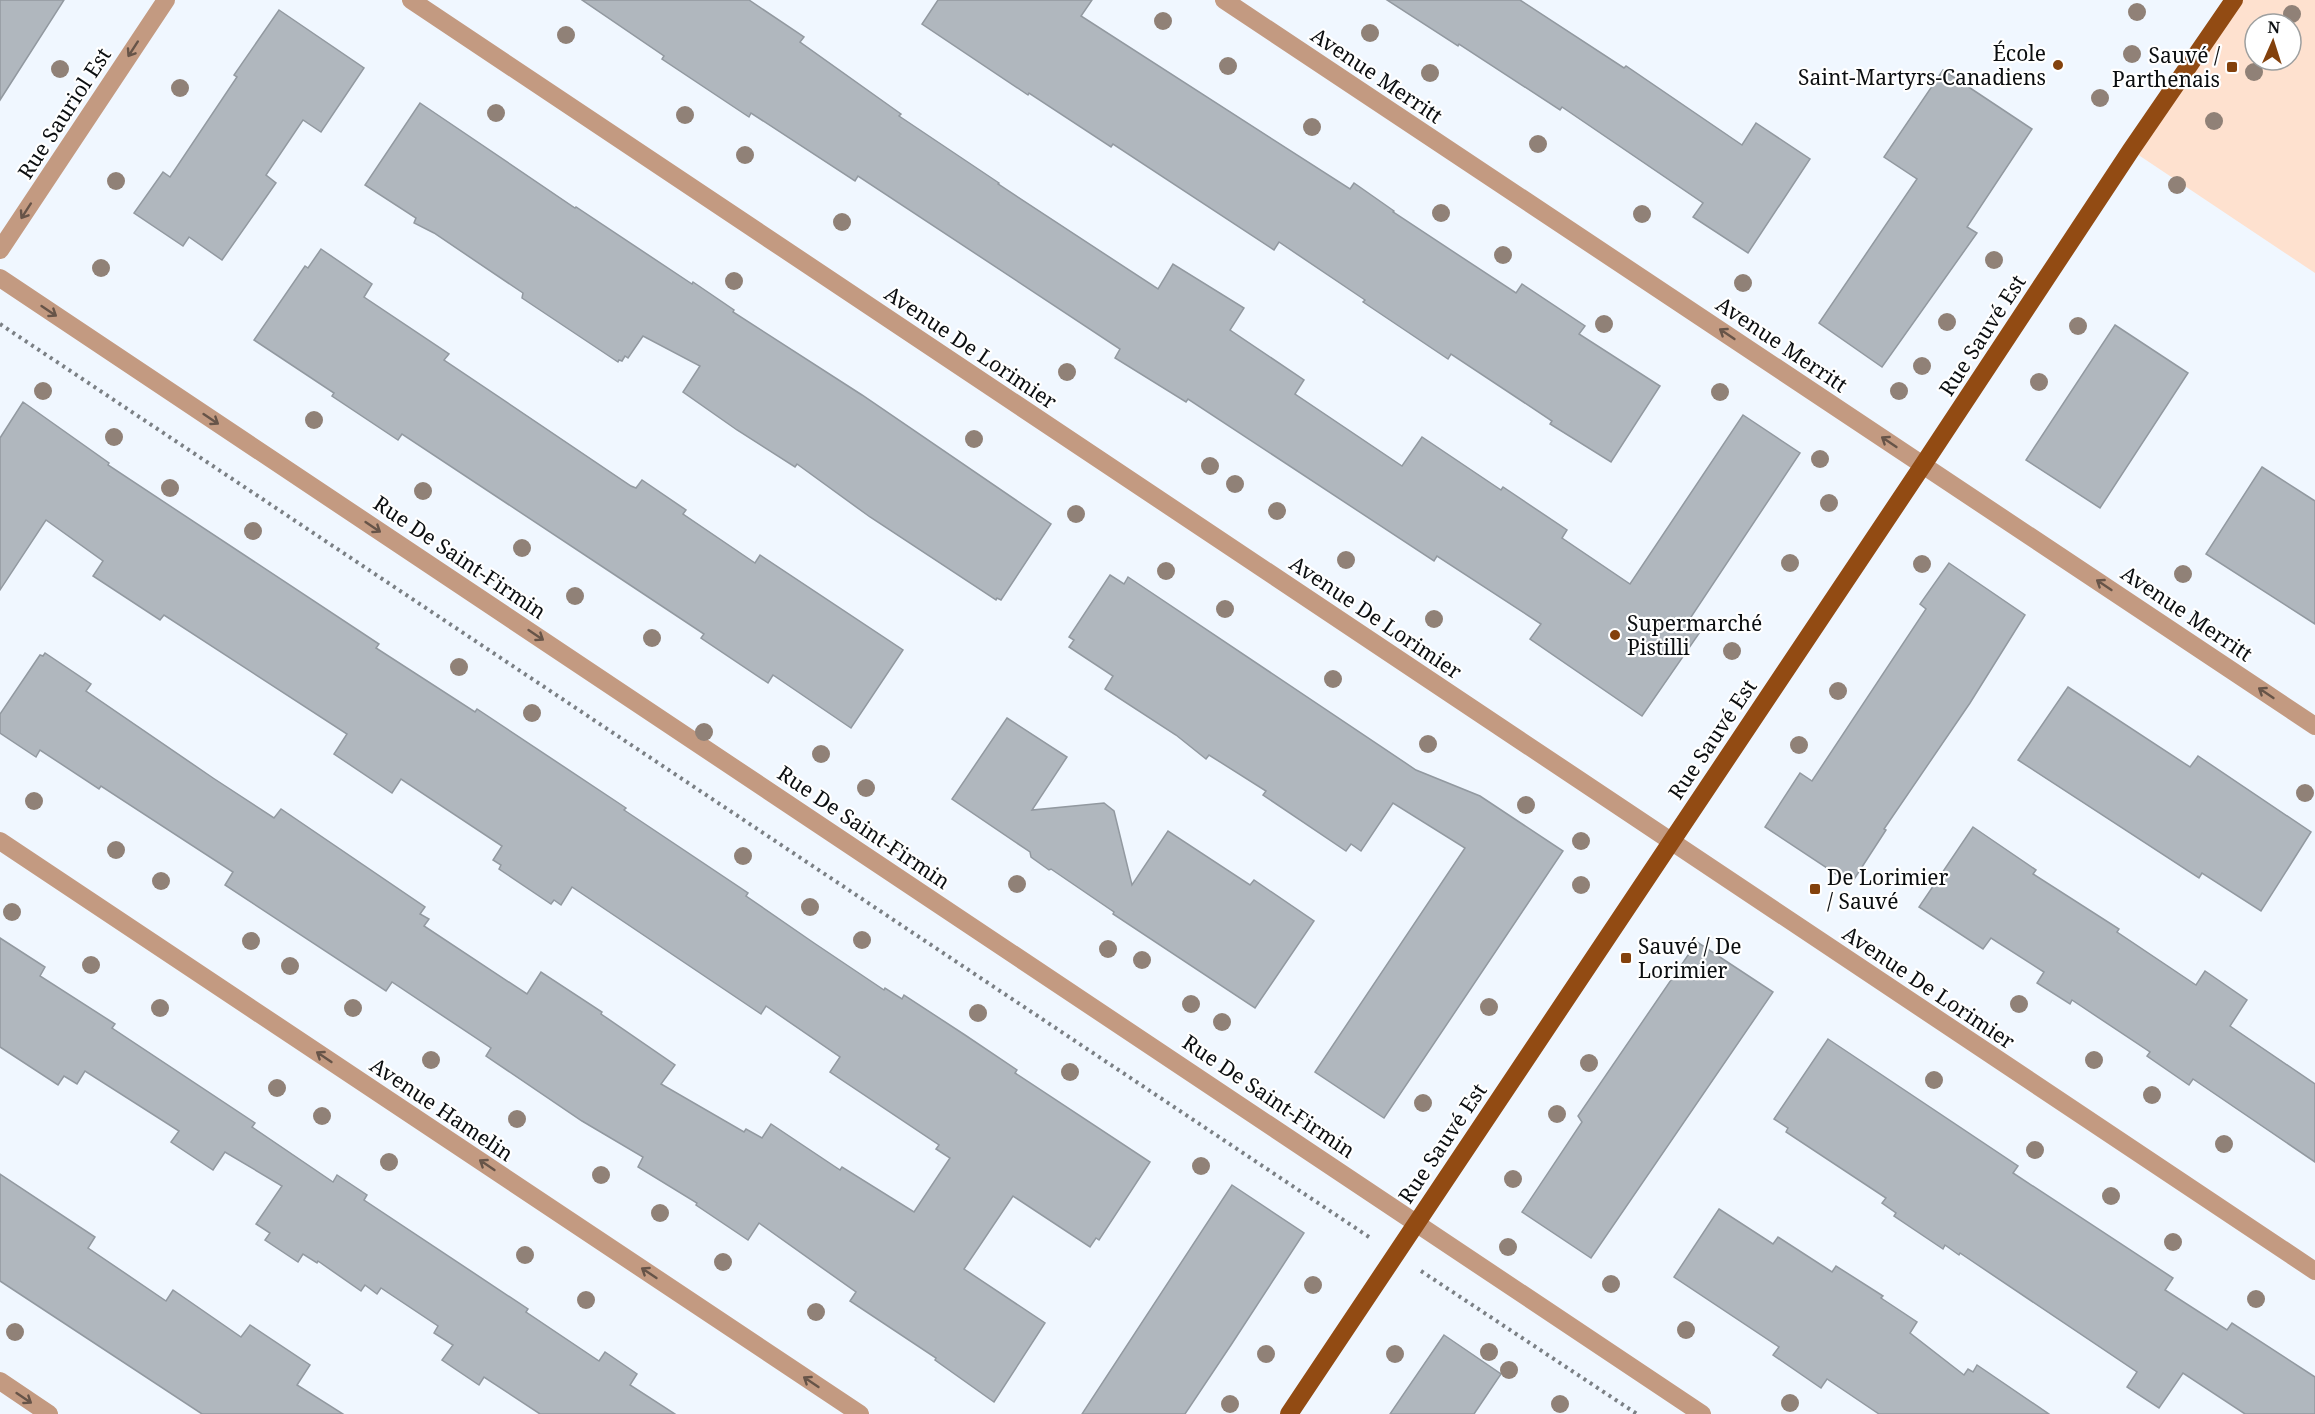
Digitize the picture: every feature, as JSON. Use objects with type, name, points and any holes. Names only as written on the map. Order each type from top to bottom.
[{"type":"main road","name":"Rue Sauvé Est","points":[[1289,1414],[2131,150],[2234,0]]},
{"type":"street","name":"Rue Sauriol Est","points":[[0,250],[166,0]]},
{"type":"street","name":"Avenue De Lorimier","points":[[411,0],[2315,1271]]},
{"type":"street","name":"Avenue Merritt","points":[[1224,0],[2315,726]]},
{"type":"street","name":"Rue De Saint-Firmin","points":[[0,278],[1702,1414]]},
{"type":"street","name":"Avenue Hamelin","points":[[0,841],[860,1414]]},
{"type":"street","points":[[0,1381],[49,1414]]},
{"type":"path","points":[[0,324],[1342,1219]]},
{"type":"path","points":[[1451,1290],[1637,1414]]},
{"type":"shaded area","points":[[2232,0],[2315,0],[2315,273],[2131,150]]},
{"type":"building","points":[[0,0],[64,0],[0,100]]},
{"type":"building","points":[[582,0],[749,0],[804,37],[800,42],[901,114],[899,116],[1158,289],[1173,264],[1244,308],[1230,330],[1304,380],[1295,394],[1402,466],[1422,437],[1501,490],[1503,487],[1567,530],[1562,538],[1630,584],[1743,415],[1800,453],[1687,623],[1700,632],[1642,716],[1530,639],[1541,624],[1437,556],[1434,561],[1188,399],[1186,402],[1115,358],[1120,349],[858,176],[855,181],[751,113],[749,117],[662,59],[664,56]]},
{"type":"building","points":[[938,0],[1092,0],[1081,16],[1350,189],[1354,183],[1393,212],[1516,293],[1522,284],[1585,326],[1579,334],[1660,386],[1611,462],[1550,424],[1552,421],[1451,354],[1448,359],[1279,242],[1274,250],[1113,144],[1111,147],[1029,93],[1028,95],[922,24]]},
{"type":"building","points":[[1387,0],[1520,0],[1624,68],[1626,66],[1742,145],[1756,123],[1810,159],[1748,253],[1693,217],[1703,203],[1562,107],[1560,110]]},
{"type":"building","points":[[279,10],[364,68],[321,132],[303,120],[266,175],[276,183],[222,260],[189,237],[183,246],[134,213],[163,172],[170,177],[237,77],[234,75]]},
{"type":"building","points":[[1943,70],[2032,129],[1967,227],[1977,233],[1882,367],[1819,323],[1917,179],[1884,157]]},
{"type":"building","points":[[420,103],[575,208],[692,284],[693,282],[734,310],[733,312],[862,395],[1051,524],[1001,600],[997,598],[996,600],[870,517],[797,464],[795,467],[683,392],[700,366],[643,336],[628,358],[625,356],[622,361],[618,362],[522,298],[523,293],[434,233],[414,223],[416,218],[365,185]]},
{"type":"building","points":[[321,249],[372,284],[364,297],[449,354],[444,360],[631,486],[636,488],[642,480],[686,510],[683,514],[755,563],[760,555],[903,650],[851,728],[773,675],[768,683],[701,638],[704,634],[402,434],[398,440],[332,396],[334,393],[254,340],[305,266],[308,268]]},
{"type":"building","points":[[2115,325],[2188,373],[2100,508],[2026,460]]},
{"type":"building","points":[[23,402],[109,463],[108,465],[379,644],[376,648],[475,712],[477,709],[626,808],[624,810],[748,893],[746,896],[814,943],[884,990],[885,988],[902,999],[904,995],[1017,1070],[1015,1073],[1150,1162],[1099,1240],[1096,1238],[1090,1247],[1013,1196],[964,1269],[1045,1323],[994,1402],[935,1360],[936,1358],[850,1301],[856,1292],[759,1223],[748,1240],[696,1205],[697,1203],[638,1167],[643,1157],[582,1121],[486,1056],[491,1048],[392,982],[386,991],[225,885],[233,872],[101,786],[99,789],[40,750],[36,757],[0,733],[0,714],[40,655],[43,656],[45,653],[91,684],[86,691],[213,778],[274,818],[281,809],[425,907],[420,914],[429,919],[424,926],[527,994],[541,972],[602,1012],[601,1014],[675,1065],[661,1084],[744,1132],[746,1129],[762,1138],[771,1124],[840,1170],[842,1167],[914,1212],[950,1158],[936,1149],[939,1145],[830,1072],[840,1057],[766,1006],[761,1014],[572,887],[561,905],[554,900],[551,904],[499,869],[501,865],[493,860],[502,846],[401,779],[392,793],[334,754],[347,734],[164,615],[160,620],[93,576],[103,561],[46,520],[0,590],[0,438]]},
{"type":"building","points":[[2262,467],[2315,501],[2315,624],[2206,554]]},
{"type":"building","points":[[1949,563],[2025,615],[1970,703],[1884,829],[1886,830],[1851,884],[1765,827],[1800,773],[1812,781],[1926,609],[1920,604]]},
{"type":"building","points":[[1110,575],[1124,584],[1128,577],[1416,770],[1480,796],[1563,851],[1384,1118],[1315,1072],[1465,848],[1393,803],[1361,851],[1351,844],[1346,851],[1263,795],[1266,791],[1209,755],[1206,759],[1176,735],[1105,689],[1113,676],[1069,647],[1074,640],[1069,637]]},
{"type":"building","points":[[2068,687],[2190,767],[2198,756],[2311,832],[2261,911],[2202,873],[2199,878],[2018,760]]},
{"type":"building","points":[[1007,718],[1067,757],[1032,810],[1104,803],[1114,811],[1132,885],[1168,831],[1250,885],[1254,880],[1314,921],[1255,1008],[1113,914],[1114,912],[1051,869],[1049,870],[1031,857],[1030,852],[952,799]]},
{"type":"building","points":[[1973,827],[2036,870],[2033,874],[2119,929],[2117,932],[2196,985],[2205,971],[2247,1000],[2230,1026],[2315,1084],[2315,1162],[2193,1079],[2189,1085],[2147,1056],[2150,1052],[2072,1000],[2070,1004],[2037,983],[2044,972],[1991,938],[1983,949],[1919,907]]},
{"type":"building","points":[[0,938],[45,967],[40,976],[115,1024],[112,1028],[255,1123],[252,1127],[333,1182],[337,1175],[367,1195],[364,1200],[528,1309],[526,1312],[599,1361],[605,1352],[637,1374],[630,1385],[675,1414],[540,1414],[484,1377],[479,1385],[442,1360],[453,1345],[434,1333],[438,1326],[381,1288],[377,1294],[365,1285],[361,1291],[318,1261],[317,1263],[303,1254],[298,1262],[265,1240],[270,1233],[256,1224],[282,1186],[225,1152],[213,1170],[171,1142],[179,1131],[85,1071],[77,1084],[64,1076],[58,1085],[0,1047]]},
{"type":"building","points":[[1697,942],[1773,992],[1591,1258],[1522,1212],[1582,1122],[1578,1116]]},
{"type":"building","points":[[1828,1039],[2018,1166],[2013,1173],[2173,1278],[2165,1290],[2227,1330],[2232,1323],[2315,1377],[2315,1414],[2245,1414],[2183,1373],[2159,1408],[2127,1387],[2137,1372],[1960,1253],[1959,1255],[1945,1245],[1943,1249],[1894,1216],[1896,1213],[1882,1203],[1886,1198],[1786,1132],[1788,1128],[1774,1119]]},
{"type":"building","points":[[0,1174],[95,1237],[88,1248],[166,1301],[173,1290],[241,1337],[250,1325],[310,1365],[297,1385],[343,1414],[202,1414],[0,1281]]},
{"type":"building","points":[[1232,1185],[1304,1233],[1231,1345],[1185,1414],[1082,1414]]},
{"type":"building","points":[[1719,1209],[1773,1244],[1778,1237],[1832,1272],[1836,1266],[1883,1296],[1881,1298],[1917,1322],[1910,1333],[1964,1375],[1968,1369],[1973,1372],[1977,1365],[2049,1414],[1879,1414],[1827,1379],[1821,1388],[1773,1355],[1779,1347],[1674,1277]]},
{"type":"building","points":[[1444,1335],[1501,1374],[1474,1414],[1390,1414]]},
{"type":"place","name":"École Saint-Martyrs-Canadiens","points":[[2058,65]]},
{"type":"place","name":"Sauvé / Parthenais","points":[[2232,67]]},
{"type":"place","name":"Supermarché Pistilli","points":[[1615,635]]},
{"type":"place","name":"De Lorimier / Sauvé","points":[[1815,889]]},
{"type":"place","name":"Sauvé / De Lorimier","points":[[1626,958]]}]
